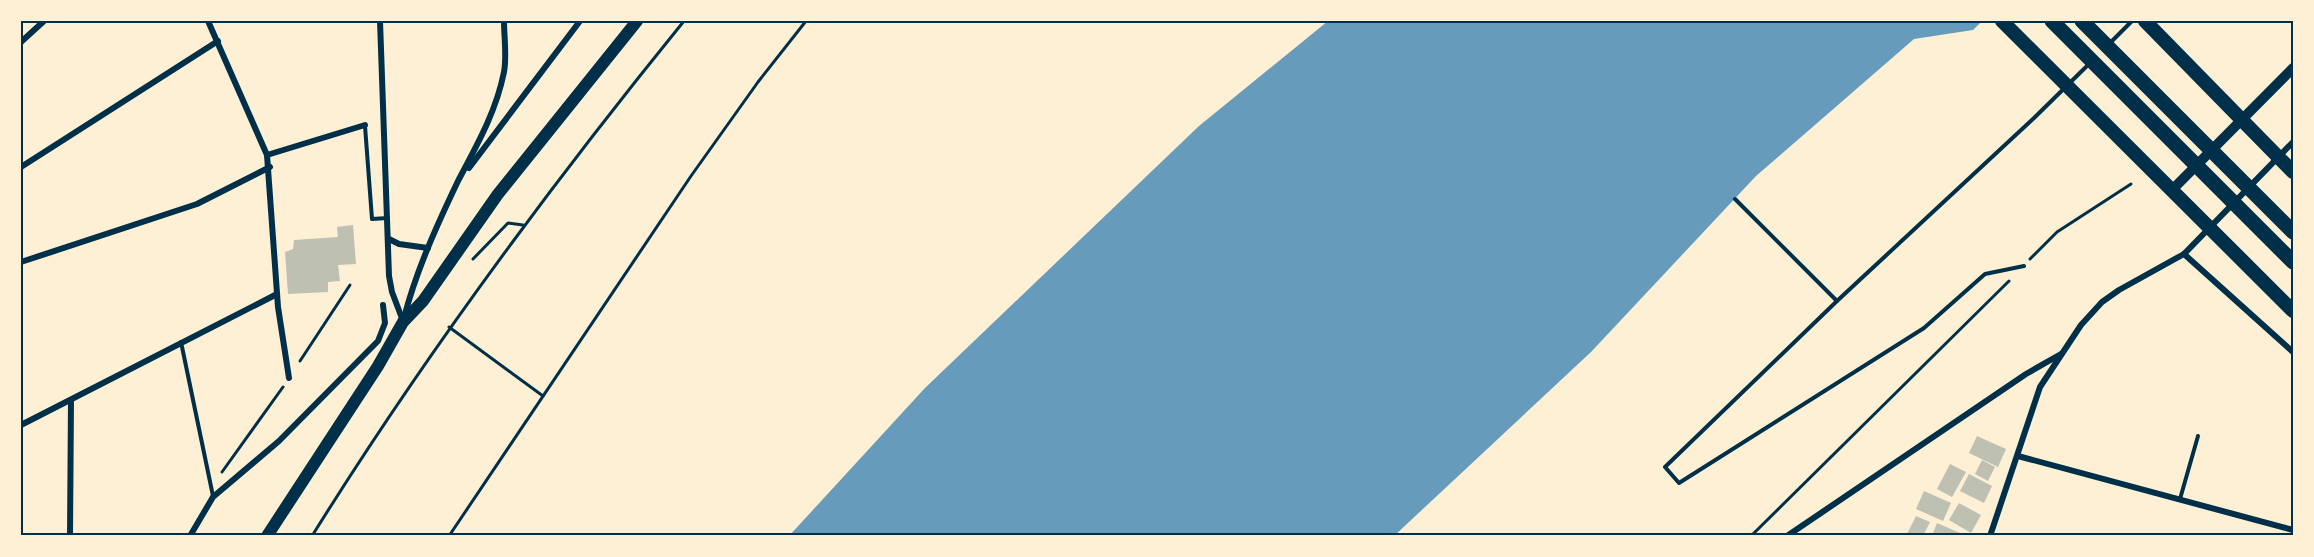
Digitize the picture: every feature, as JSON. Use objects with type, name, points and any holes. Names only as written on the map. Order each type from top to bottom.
[{"type":"highway","points":[[2002,21],[2293,311]]},
{"type":"highway","points":[[2052,21],[2293,262]]},
{"type":"highway","points":[[2082,21],[2293,232]]},
{"type":"highway","points":[[2145,21],[2293,172]]},
{"type":"main road","points":[[267,536],[378,366],[403,322],[423,301],[498,194],[637,21]]},
{"type":"street","points":[[21,42],[44,21]]},
{"type":"street","points":[[208,21],[267,154],[270,167],[277,294],[289,378]]},
{"type":"street","points":[[380,21],[390,284],[403,322]]},
{"type":"street","points":[[403,322],[412,286],[428,248],[490,122],[504,69],[504,21]]},
{"type":"street","points":[[458,183],[580,21]]},
{"type":"street","points":[[21,167],[218,41]]},
{"type":"street","points":[[2171,191],[2293,68]]},
{"type":"street","points":[[267,154],[365,125]]},
{"type":"street","points":[[1990,536],[2040,387],[2080,325],[2102,302],[2184,254],[2293,142]]},
{"type":"street","points":[[21,262],[197,204],[270,167]]},
{"type":"street","points":[[389,239],[399,244],[428,248]]},
{"type":"street","points":[[2184,254],[2293,352]]},
{"type":"street","points":[[21,425],[181,341],[277,294]]},
{"type":"street","points":[[190,536],[213,497],[279,441],[378,341],[386,323],[383,305]]},
{"type":"street","points":[[1787,536],[2026,374],[2062,353]]},
{"type":"street","points":[[70,536],[71,400]]},
{"type":"street","points":[[2018,456],[2293,530]]},
{"type":"lane","points":[[2024,266],[1985,274],[1924,328],[1679,483],[1665,468],[1837,301],[2034,118],[2132,21]]},
{"type":"lane","points":[[365,125],[372,219],[388,218]]},
{"type":"lane","points":[[1735,199],[1837,301]]},
{"type":"lane","points":[[181,341],[213,497]]},
{"type":"lane","points":[[2180,499],[2198,436]]},
{"type":"path","points":[[312,536],[357,464],[449,327],[523,225],[684,21]]},
{"type":"path","points":[[449,536],[691,176],[758,82],[806,21]]},
{"type":"path","points":[[1751,536],[2057,231],[2131,184]]},
{"type":"path","points":[[470,262],[508,223],[523,225]]},
{"type":"path","points":[[211,487],[289,378],[350,285]]},
{"type":"path","points":[[449,327],[543,396]]},
{"type":"water","points":[[1328,21],[1982,21],[1973,30],[1914,39],[1756,176],[1591,352],[1394,536],[789,536],[925,388],[1199,126]]},
{"type":"building","points":[[353,225],[356,264],[338,265],[340,281],[328,282],[328,292],[288,294],[285,252],[293,249],[294,240],[338,237],[337,227]]},
{"type":"building","points":[[1977,436],[2006,449],[1998,467],[1969,453]]},
{"type":"building","points":[[1982,460],[1995,467],[1988,481],[1975,474]]},
{"type":"building","points":[[1950,464],[1966,472],[1952,497],[1937,489]]},
{"type":"building","points":[[1969,474],[1992,486],[1984,503],[1960,491]]},
{"type":"building","points":[[1924,491],[1951,503],[1943,521],[1916,509]]},
{"type":"building","points":[[1959,503],[1981,515],[1971,533],[1949,520]]},
{"type":"building","points":[[1916,516],[1930,522],[1923,536],[1906,536]]},
{"type":"building","points":[[1937,523],[1967,536],[1932,536]]}]
